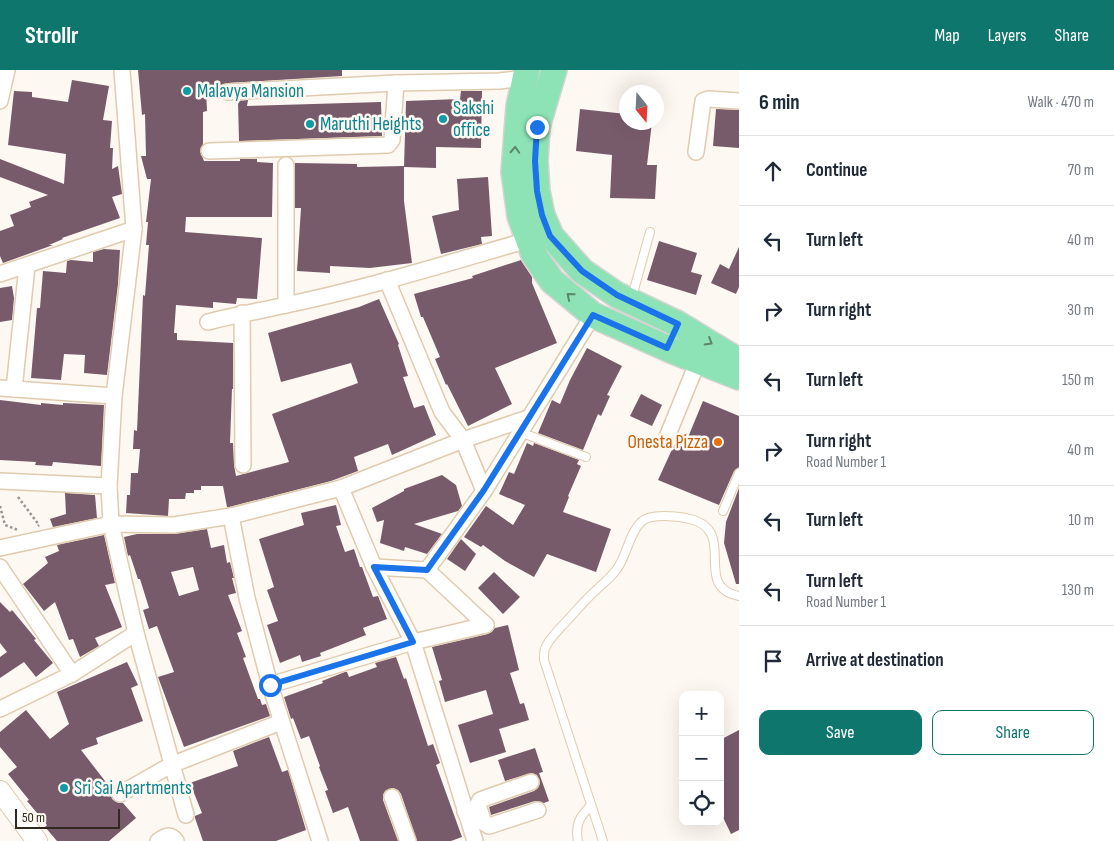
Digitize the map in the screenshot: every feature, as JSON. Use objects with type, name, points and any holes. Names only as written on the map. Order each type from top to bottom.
[{"type":"main road","points":[[554,70],[537,127],[535,161],[537,191],[542,215],[550,236],[582,271],[617,295],[678,324],[739,361]]},
{"type":"main road","points":[[525,79],[517,118],[514,172],[520,216],[528,240],[534,255],[552,281],[593,315],[739,377]]},
{"type":"main road","points":[[667,348],[678,324]]},
{"type":"street","points":[[0,100],[7,70]]},
{"type":"street","points":[[122,70],[134,229],[114,396],[109,486],[111,524],[136,633],[186,815]]},
{"type":"street","points":[[228,92],[396,83],[499,81],[510,88],[525,79]]},
{"type":"street","points":[[209,151],[388,144],[392,140],[396,83]]},
{"type":"street","points":[[696,152],[703,101],[708,99],[739,101]]},
{"type":"street","points":[[286,165],[286,306]]},
{"type":"street","points":[[0,274],[134,229]]},
{"type":"street","points":[[208,322],[242,313],[286,306],[528,240]]},
{"type":"street","points":[[27,266],[7,388],[114,396]]},
{"type":"street","points":[[387,280],[442,412],[463,440],[484,490]]},
{"type":"street","points":[[242,313],[243,465]]},
{"type":"street","points":[[427,570],[484,490],[593,315]]},
{"type":"street","points":[[667,437],[698,361]]},
{"type":"street","points":[[0,548],[111,524],[174,525],[231,516],[341,488],[463,440],[528,418]]},
{"type":"street","points":[[0,482],[109,486]]},
{"type":"street","points":[[341,488],[374,567],[413,642],[472,810],[475,841]]},
{"type":"street","points":[[231,516],[247,598],[270,685],[320,841]]},
{"type":"street","points":[[0,567],[72,674]]},
{"type":"street","points":[[270,685],[413,642],[486,625],[427,570],[374,567]]},
{"type":"street","points":[[0,709],[72,674],[136,633]]},
{"type":"street","points":[[120,794],[171,765],[281,722]]},
{"type":"street","points":[[472,810],[480,800],[531,782]]},
{"type":"street","points":[[0,790],[37,841]]},
{"type":"street","points":[[392,797],[408,841]]},
{"type":"street","points":[[472,810],[489,826],[538,810]]},
{"type":"street","points":[[158,841],[171,836],[176,841]]},
{"type":"lane","points":[[631,301],[650,232]]},
{"type":"lane","points":[[520,432],[586,457]]},
{"type":"lane","points":[[723,511],[739,473]]},
{"type":"lane","points":[[603,841],[544,660],[545,649],[551,638],[588,597],[611,577],[620,565],[638,526],[650,517],[690,519],[708,526],[714,537],[718,581],[726,591],[739,596]]},
{"type":"lane","points":[[578,841],[576,829],[581,817],[591,806]]},
{"type":"path","points":[[18,497],[39,525],[33,529]]},
{"type":"path","points":[[0,506],[5,525],[20,531]]},
{"type":"building","points":[[138,70],[342,70],[342,76],[228,83],[223,84],[219,89],[206,89],[207,111],[203,112],[203,144],[200,151],[204,161],[257,159],[257,162],[273,163],[272,217],[186,217],[185,232],[262,238],[257,299],[237,298],[236,304],[213,302],[213,308],[176,305],[174,333],[177,333],[177,340],[233,343],[230,443],[233,443],[236,476],[289,462],[272,414],[358,383],[351,363],[281,382],[268,333],[359,307],[379,299],[399,344],[408,376],[403,377],[414,408],[424,405],[436,435],[392,455],[388,444],[354,457],[358,471],[331,481],[229,507],[227,507],[223,486],[201,486],[201,490],[194,490],[194,493],[186,493],[185,499],[169,499],[168,516],[126,513],[127,495],[130,495],[131,473],[138,473],[140,449],[133,449],[134,430],[137,431],[143,295],[145,296],[149,245],[146,245],[148,222],[146,222],[151,179],[147,179],[141,156],[146,156],[145,114],[142,115]]},
{"type":"building","points":[[72,80],[109,86],[103,120],[112,121],[110,148],[113,148],[112,169],[118,166],[122,194],[112,197],[120,218],[62,238],[49,245],[53,245],[3,263],[0,256],[0,231],[14,226],[10,215],[31,207],[29,202],[48,195],[0,177],[0,159],[64,184],[66,154],[8,145],[14,91],[32,92],[32,97],[68,102]]},
{"type":"building","name":"Sakshi office","points":[[461,91],[482,91],[481,148],[436,147],[436,168],[404,167],[406,101],[460,99]]},
{"type":"building","name":"Maruthi Heights","points":[[248,100],[247,106],[381,102],[382,136],[239,141],[238,101]]},
{"type":"building","points":[[580,109],[619,113],[619,130],[651,130],[647,165],[657,165],[655,199],[610,198],[612,155],[576,151]]},
{"type":"building","points":[[716,109],[739,110],[739,148],[713,146]]},
{"type":"building","points":[[295,163],[357,164],[357,167],[404,166],[404,201],[412,263],[370,268],[330,266],[330,273],[297,271],[301,208],[295,208]]},
{"type":"building","points":[[488,177],[492,236],[481,237],[482,244],[441,254],[432,216],[459,210],[457,179]]},
{"type":"building","points":[[659,241],[697,253],[691,272],[702,275],[696,295],[647,280]]},
{"type":"building","points":[[739,247],[739,287],[736,294],[711,283],[720,264],[729,269]]},
{"type":"building","points":[[104,249],[120,250],[118,284],[107,375],[84,373],[85,355],[64,354],[61,380],[31,378],[37,308],[40,308],[43,271],[66,273],[67,261],[93,262],[93,252]]},
{"type":"building","points":[[521,260],[532,277],[532,283],[557,343],[495,368],[512,404],[468,426],[446,385],[435,359],[440,357],[423,317],[421,317],[414,294],[473,278],[472,276]]},
{"type":"building","points":[[12,286],[14,298],[12,320],[0,322],[0,288]]},
{"type":"building","points":[[587,348],[622,366],[607,395],[610,396],[601,416],[598,414],[583,450],[538,433],[552,400],[560,404]]},
{"type":"building","points":[[641,394],[662,405],[652,426],[630,416]]},
{"type":"building","points":[[0,400],[41,405],[41,403],[63,405],[63,403],[104,405],[101,466],[53,462],[52,466],[35,465],[36,462],[0,460]]},
{"type":"building","points":[[703,401],[739,416],[739,467],[734,471],[719,505],[658,480],[674,445],[684,447]]},
{"type":"building","points":[[527,443],[533,446],[534,443],[579,460],[577,464],[581,466],[563,512],[611,529],[596,572],[547,554],[534,577],[505,561],[483,545],[481,547],[464,537],[486,506],[513,525],[525,505],[499,494],[509,472],[514,474]]},
{"type":"building","points":[[442,475],[456,485],[462,506],[458,511],[414,524],[442,534],[427,554],[405,547],[404,551],[380,543],[384,520],[377,522],[372,508],[404,491],[404,489]]},
{"type":"building","points":[[739,488],[739,584],[736,584],[724,543],[726,522]]},
{"type":"building","points":[[65,493],[95,495],[97,518],[53,527],[50,519],[66,514]]},
{"type":"building","points":[[336,505],[341,525],[336,526],[345,552],[354,549],[373,597],[378,596],[387,619],[363,628],[366,635],[320,653],[321,656],[302,662],[300,655],[280,663],[267,625],[278,621],[267,590],[274,587],[259,539],[304,525],[301,513]]},
{"type":"building","points":[[207,529],[211,548],[224,545],[227,563],[230,562],[234,578],[232,578],[236,593],[228,595],[242,631],[237,633],[246,657],[243,658],[258,699],[260,699],[262,705],[266,704],[270,716],[184,747],[158,677],[174,672],[157,626],[149,629],[143,610],[149,608],[140,579],[138,579],[130,555],[128,556],[124,537],[137,534],[174,534]],"holes":[[[193,567],[199,590],[179,596],[171,572]]]},
{"type":"building","points":[[104,535],[115,583],[105,585],[122,627],[95,638],[99,646],[80,657],[73,639],[69,640],[55,602],[44,611],[23,584],[48,563],[45,557],[59,551],[57,545]]},
{"type":"building","points":[[461,539],[476,554],[465,571],[447,559]]},
{"type":"building","points":[[494,572],[520,597],[503,614],[478,588]]},
{"type":"building","points":[[0,602],[10,612],[12,610],[53,663],[36,677],[24,662],[0,678],[0,657],[7,652],[0,643]]},
{"type":"building","points":[[508,625],[519,670],[510,673],[520,704],[524,703],[529,720],[499,729],[506,752],[470,763],[458,725],[493,714],[486,690],[445,702],[439,681],[442,680],[432,647],[488,634],[495,628]]},
{"type":"building","points":[[396,657],[404,679],[406,678],[428,746],[433,744],[440,763],[436,765],[462,837],[451,841],[417,841],[401,794],[393,788],[385,791],[383,800],[398,841],[360,841],[348,807],[333,813],[325,791],[328,790],[309,736],[301,739],[293,718],[291,719],[284,697],[323,683],[322,681],[345,672],[347,672],[349,677],[377,667],[375,663]]},
{"type":"building","points":[[127,662],[138,685],[131,688],[143,721],[96,738],[98,744],[81,750],[112,790],[112,799],[123,803],[136,818],[109,841],[57,841],[45,827],[47,825],[27,801],[29,800],[8,774],[17,767],[0,747],[0,732],[26,710],[50,739],[69,724],[57,692]]},
{"type":"building","points":[[739,730],[739,830],[731,834],[724,819],[724,738]]},
{"type":"building","points":[[269,737],[282,772],[288,770],[306,830],[276,841],[203,841],[195,818],[195,816],[202,813],[190,783],[238,766],[233,751]]},
{"type":"building","points":[[535,748],[543,772],[539,773],[549,801],[544,803],[535,801],[491,815],[489,807],[538,788],[540,783],[537,775],[532,773],[505,781],[498,760]]},
{"type":"place","name":"Malavya Mansion","points":[[187,91]]},
{"type":"place","name":"Sakshi office","points":[[443,119]]},
{"type":"place","name":"Maruthi Heights","points":[[310,124]]},
{"type":"place","name":"Onesta Pizza","points":[[718,442]]},
{"type":"place","name":"Sri Sai Apartments","points":[[64,788]]},
{"type":"route","points":[[270,685],[413,642],[374,567],[427,570],[484,490],[593,315],[667,348],[678,324],[617,295],[582,271],[550,236],[542,215],[537,191],[535,161],[537,127]]}]
